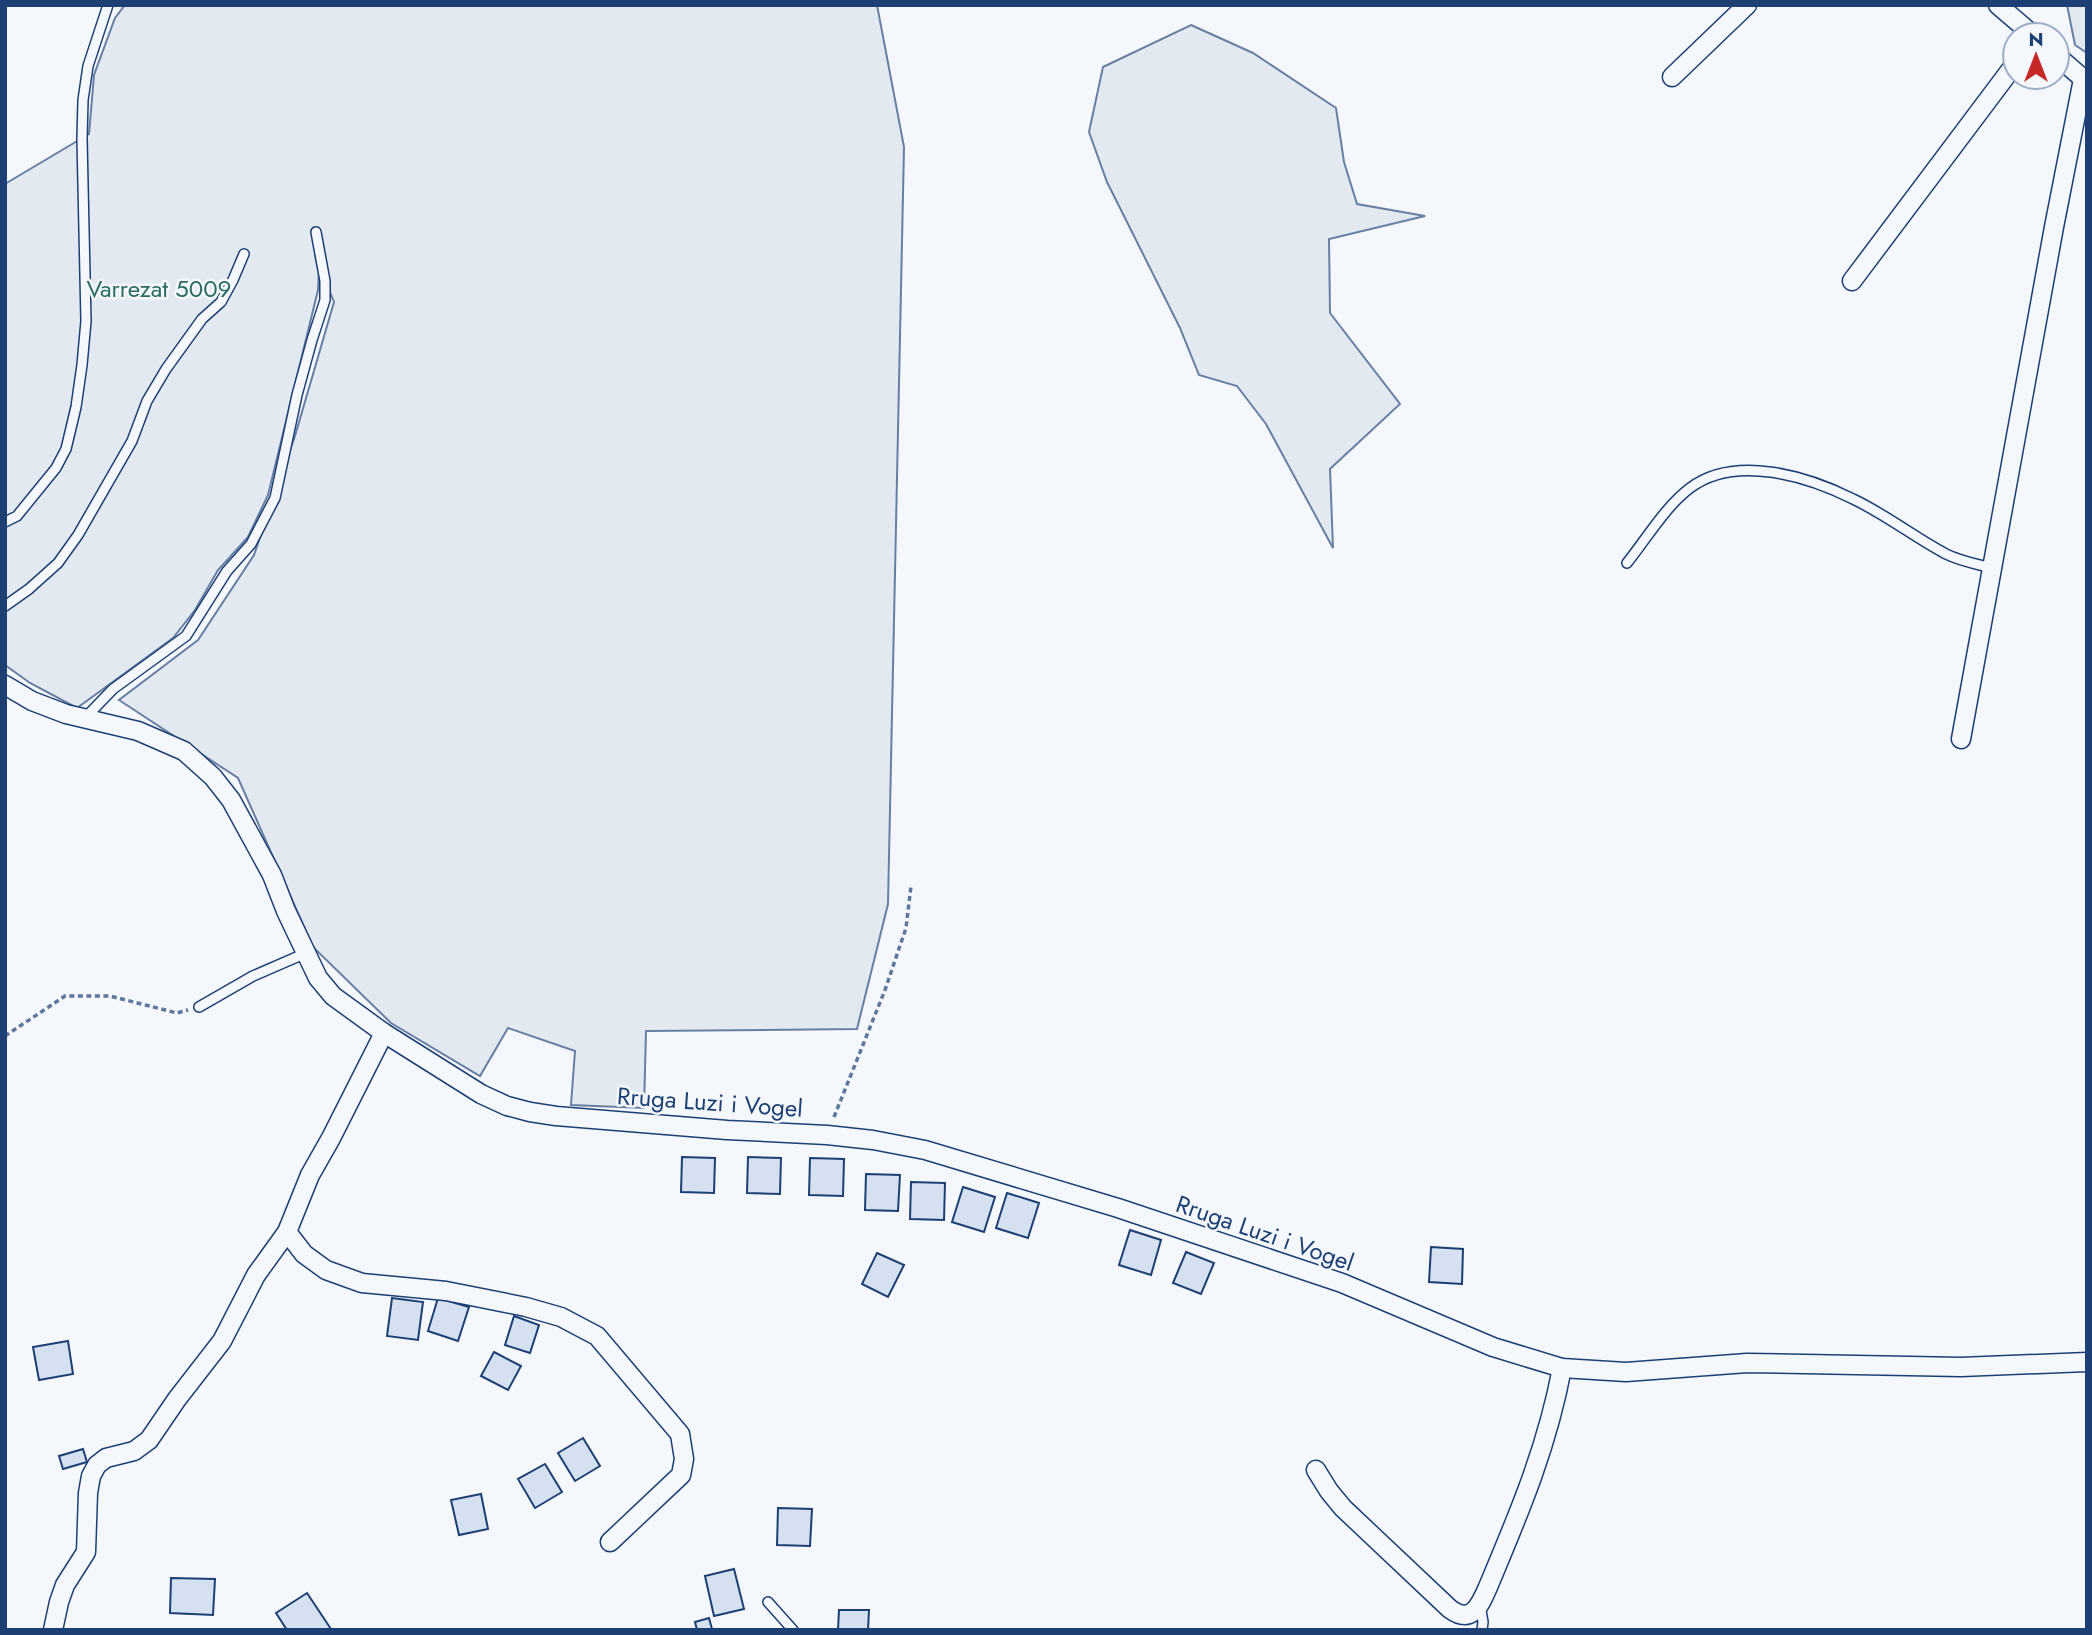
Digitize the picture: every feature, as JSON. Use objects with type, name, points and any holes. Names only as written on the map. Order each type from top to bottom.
[{"type":"street","points":[[1671,77],[1747,5]]},
{"type":"street","points":[[1998,5],[2017,21]]},
{"type":"street","points":[[1961,739],[2054,227],[2085,80],[2071,68]]},
{"type":"street","points":[[1852,281],[2001,83]]},
{"type":"street","name":"Rruga Luzi i Vogel","points":[[5,685],[32,701],[66,714],[138,731],[184,751],[213,776],[231,800],[272,875],[318,978],[333,996],[384,1033],[481,1094],[507,1106],[556,1116],[827,1135],[925,1150],[1118,1208],[1342,1283],[1493,1347],[1562,1367],[1626,1372],[1747,1363],[1961,1367],[2087,1362]]},
{"type":"street","points":[[52,1630],[65,1585],[86,1552],[91,1475],[97,1465],[106,1458],[134,1451],[149,1440],[222,1341],[256,1275],[287,1232],[310,1175],[384,1033]]},
{"type":"street","points":[[287,1232],[304,1254],[326,1270],[362,1283],[446,1292],[515,1304],[561,1317],[597,1336],[680,1434],[684,1459],[681,1475],[610,1542]]},
{"type":"street","points":[[1316,1470],[1329,1492],[1343,1508],[1450,1609],[1466,1615],[1474,1612],[1480,1605],[1535,1474],[1552,1416],[1562,1367]]},
{"type":"lane","points":[[5,522],[17,516],[56,468],[66,449],[76,407],[86,321],[83,100],[88,65],[108,5]]},
{"type":"lane","points":[[85,718],[113,689],[186,636],[227,571],[251,544],[275,498],[303,373],[325,300],[326,281],[316,232]]},
{"type":"lane","points":[[5,606],[29,589],[58,562],[78,535],[132,441],[147,401],[202,318],[221,302],[244,254]]},
{"type":"lane","points":[[1627,562],[1672,505],[1690,488],[1710,476],[1736,470],[1763,470],[1825,486],[1855,499],[1947,554],[1992,568]]},
{"type":"lane","points":[[199,1007],[253,976],[307,953]]},
{"type":"lane","points":[[768,1602],[793,1630]]},
{"type":"lane","points":[[1480,1605],[1482,1630]]},
{"type":"path","points":[[827,1135],[885,990],[906,928],[911,886]]},
{"type":"path","points":[[5,1036],[65,996],[110,996],[177,1013],[199,1007]]},
{"type":"green space","name":"Varrezat 5009","points":[[125,5],[877,5],[904,147],[888,904],[857,1029],[646,1031],[644,1108],[571,1105],[575,1051],[508,1028],[480,1076],[391,1023],[313,947],[238,778],[119,700],[198,640],[254,555],[295,436],[334,302],[315,255],[319,269],[318,290],[268,495],[248,537],[218,570],[195,610],[173,638],[77,708],[30,683],[5,665],[5,184],[89,134],[94,75],[115,18]]},
{"type":"green space","points":[[2067,5],[2087,5],[2087,53],[2075,45]]},
{"type":"green space","points":[[1191,25],[1253,53],[1336,108],[1344,162],[1357,204],[1425,216],[1329,239],[1330,313],[1400,404],[1330,469],[1333,548],[1266,424],[1237,386],[1199,375],[1180,328],[1107,182],[1089,132],[1103,67]]},
{"type":"building","points":[[682,1157],[715,1158],[714,1193],[681,1192]]},
{"type":"building","points":[[748,1157],[781,1158],[780,1194],[747,1193]]},
{"type":"building","points":[[810,1158],[844,1159],[843,1196],[809,1195]]},
{"type":"building","points":[[866,1174],[900,1175],[898,1211],[865,1210]]},
{"type":"building","points":[[911,1182],[945,1183],[944,1220],[910,1219]]},
{"type":"building","points":[[963,1187],[995,1197],[984,1232],[952,1222]]},
{"type":"building","points":[[1007,1193],[1039,1203],[1028,1238],[996,1228]]},
{"type":"building","points":[[1130,1230],[1161,1240],[1151,1275],[1119,1265]]},
{"type":"building","points":[[1431,1247],[1463,1249],[1462,1284],[1429,1282]]},
{"type":"building","points":[[1186,1252],[1214,1263],[1201,1294],[1173,1283]]},
{"type":"building","points":[[877,1253],[904,1265],[888,1297],[862,1284]]},
{"type":"building","points":[[392,1298],[423,1302],[418,1340],[387,1336]]},
{"type":"building","points":[[438,1298],[469,1307],[458,1341],[428,1331]]},
{"type":"building","points":[[514,1316],[539,1325],[530,1353],[505,1345]]},
{"type":"building","points":[[68,1341],[73,1374],[39,1380],[33,1347]]},
{"type":"building","points":[[494,1352],[521,1366],[508,1390],[481,1376]]},
{"type":"building","points":[[583,1438],[600,1466],[575,1481],[558,1453]]},
{"type":"building","points":[[83,1449],[87,1462],[63,1469],[59,1456]]},
{"type":"building","points":[[545,1464],[562,1492],[535,1508],[518,1479]]},
{"type":"building","points":[[481,1494],[488,1529],[459,1535],[451,1500]]},
{"type":"building","points":[[778,1508],[812,1509],[810,1546],[777,1545]]},
{"type":"building","points":[[734,1569],[744,1609],[714,1616],[705,1576]]},
{"type":"building","points":[[171,1578],[215,1579],[213,1615],[170,1613]]},
{"type":"building","points":[[307,1593],[330,1630],[287,1630],[276,1613]]},
{"type":"building","points":[[839,1610],[869,1610],[868,1630],[838,1630]]},
{"type":"building","points":[[709,1618],[712,1629],[697,1630],[695,1622]]}]
